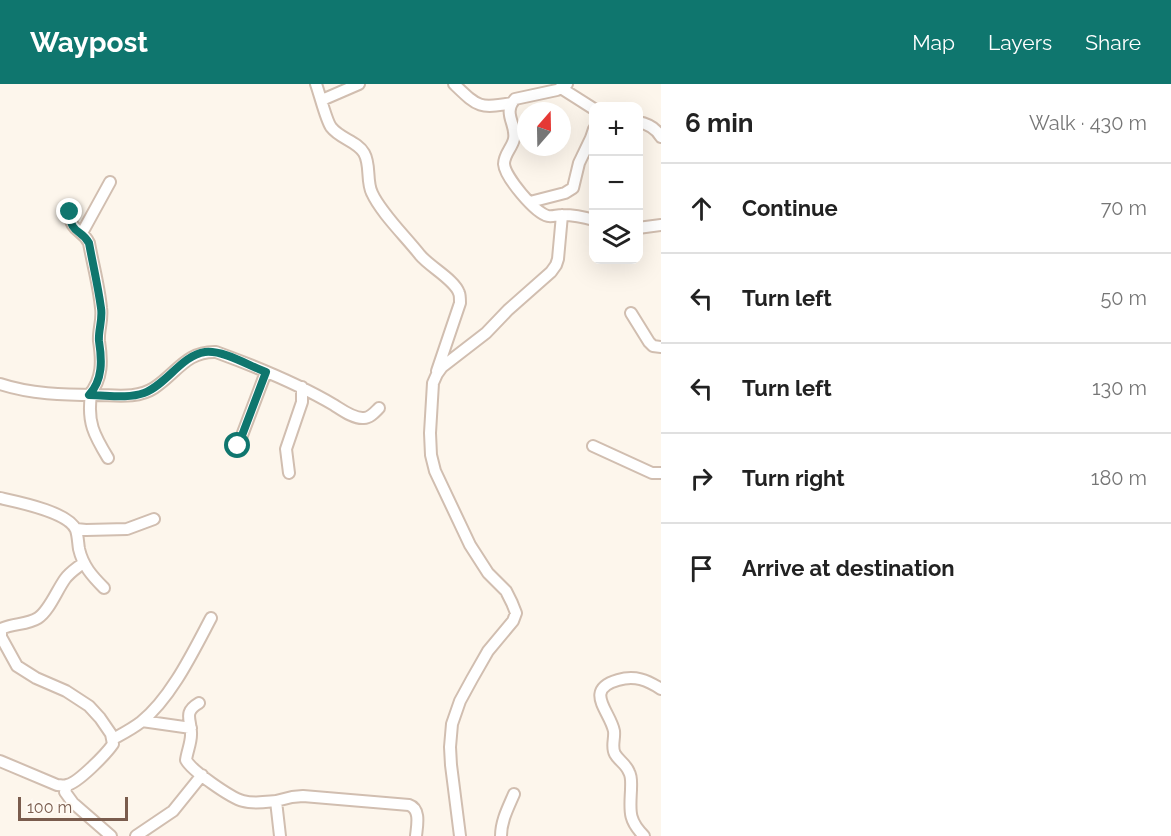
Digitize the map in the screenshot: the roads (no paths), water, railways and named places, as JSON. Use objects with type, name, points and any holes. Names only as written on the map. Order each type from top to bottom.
[{"type":"street","points":[[316,84],[332,128],[364,153],[371,193],[383,211],[421,256],[447,278],[460,294],[460,303],[433,383],[431,455],[435,471],[470,545],[488,573],[506,591],[516,613],[513,621],[482,660],[460,701],[452,724],[451,765],[460,836]]},
{"type":"street","points":[[322,100],[359,84]]},
{"type":"street","points":[[454,84],[479,105],[490,107],[512,103]]},
{"type":"street","points":[[589,105],[564,86],[542,94],[515,99],[509,111],[514,137],[505,157],[505,170],[509,178],[538,210],[548,216],[562,215],[589,219]]},
{"type":"street","points":[[643,123],[652,127],[661,137]]},
{"type":"street","points":[[530,202],[565,193],[573,188],[579,163],[589,142]]},
{"type":"street","points":[[82,233],[110,182]]},
{"type":"street","points":[[70,212],[73,227],[77,232],[82,233],[89,243],[102,310],[99,341],[102,353],[100,374],[90,395],[89,408],[93,432],[108,458]]},
{"type":"street","points":[[436,374],[486,333],[551,272],[558,259],[562,215]]},
{"type":"street","points":[[643,227],[661,225]]},
{"type":"street","points":[[631,314],[649,342],[653,346],[661,347]]},
{"type":"street","points":[[0,384],[39,392],[123,396],[145,393],[198,354],[216,352],[302,387],[361,418],[368,417],[379,408]]},
{"type":"street","points":[[238,446],[266,372]]},
{"type":"street","points":[[289,473],[286,449],[302,402],[302,387]]},
{"type":"street","points":[[593,446],[652,473],[661,473]]},
{"type":"street","points":[[0,498],[42,508],[66,519],[76,529],[83,562],[91,575],[104,588]]},
{"type":"street","points":[[76,529],[127,529],[154,519]]},
{"type":"street","points":[[0,761],[57,785],[67,785],[77,780],[94,765],[113,744],[111,734],[89,706],[66,691],[36,678],[17,666],[1,637],[1,629],[4,627],[27,623],[40,617],[67,577],[83,562]]},
{"type":"street","points":[[113,739],[142,721],[153,711],[183,670],[211,618]]},
{"type":"street","points":[[644,836],[632,820],[630,812],[631,778],[626,766],[615,755],[614,731],[600,701],[604,687],[609,683],[630,678],[642,678],[661,689]]},
{"type":"street","points":[[199,703],[189,712],[191,735],[186,760],[202,775],[235,798],[263,803],[303,796],[410,805],[417,810],[416,836]]},
{"type":"street","points":[[142,721],[191,728]]},
{"type":"street","points":[[136,836],[173,811],[202,775]]},
{"type":"street","points":[[67,785],[65,792],[73,803],[111,836]]},
{"type":"street","points":[[501,836],[501,827],[514,794]]},
{"type":"street","points":[[276,801],[280,836]]}]
